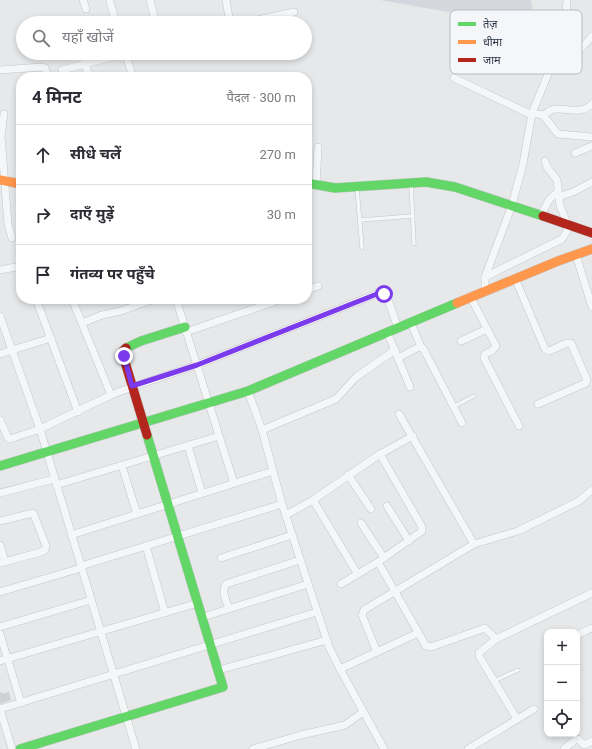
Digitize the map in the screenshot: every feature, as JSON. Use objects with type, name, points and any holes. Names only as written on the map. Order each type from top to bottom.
[{"type":"street","points":[[83,0],[86,9]]},
{"type":"street","points":[[150,0],[154,16]]},
{"type":"street","points":[[226,0],[229,16]]},
{"type":"street","points":[[567,0],[567,10]]},
{"type":"street","points":[[110,2],[114,16]]},
{"type":"street","points":[[275,16],[294,12]]},
{"type":"street","points":[[582,46],[592,36]]},
{"type":"street","points":[[84,60],[87,72]]},
{"type":"street","points":[[62,70],[100,60]]},
{"type":"street","points":[[127,60],[131,72]]},
{"type":"street","points":[[0,70],[42,67],[47,72]]},
{"type":"street","points":[[485,290],[485,277],[512,205],[523,164],[533,112],[549,74]]},
{"type":"street","points":[[454,78],[533,112],[544,115],[558,134],[592,136]]},
{"type":"street","points":[[544,115],[554,109],[576,111],[592,104]]},
{"type":"street","points":[[4,114],[1,136],[2,181],[8,224],[12,238]]},
{"type":"street","points":[[575,153],[592,146]]},
{"type":"street","points":[[312,179],[318,147]]},
{"type":"street","points":[[485,277],[562,239],[567,231],[568,225],[560,206],[557,180],[547,167],[546,161]]},
{"type":"street","points":[[2,181],[16,183]]},
{"type":"street","points":[[312,184],[335,188],[426,182],[455,187],[592,233]]},
{"type":"street","points":[[541,215],[549,200],[558,194],[573,192],[592,182]]},
{"type":"street","points":[[0,466],[248,391],[274,378],[325,359],[387,332],[411,324],[470,296],[592,249]]},
{"type":"street","points":[[576,255],[592,307]]},
{"type":"street","points":[[0,270],[16,267]]},
{"type":"street","points":[[515,278],[545,349],[549,351],[567,342],[570,343],[587,380],[586,383],[538,404]]},
{"type":"street","points":[[312,288],[318,286]]},
{"type":"street","points":[[0,420],[10,439],[16,438],[78,412],[132,386],[197,365],[379,293],[384,294],[387,297],[398,328]]},
{"type":"street","points":[[470,296],[496,347],[485,354],[484,358],[520,426]]},
{"type":"street","points":[[38,304],[78,412]]},
{"type":"street","points":[[74,304],[111,395]]},
{"type":"street","points":[[82,323],[102,315],[121,311],[140,304]]},
{"type":"street","points":[[177,304],[234,483]]},
{"type":"street","points":[[20,749],[222,688],[223,685],[219,670],[123,353],[124,349],[134,344],[185,330],[266,304]]},
{"type":"street","points":[[0,316],[40,429],[136,749]]},
{"type":"street","points":[[411,324],[421,347],[423,348],[462,423]]},
{"type":"street","points":[[461,341],[487,329]]},
{"type":"street","points":[[387,332],[410,387]]},
{"type":"street","points":[[0,354],[50,338]]},
{"type":"street","points":[[398,358],[421,347]]},
{"type":"street","points":[[262,430],[336,398],[356,377],[395,350]]},
{"type":"street","points":[[248,391],[262,430],[282,504],[327,640],[340,669],[384,749]]},
{"type":"street","points":[[399,414],[474,544]]},
{"type":"street","points":[[0,493],[122,466],[219,436]]},
{"type":"street","points":[[286,515],[313,500],[380,454],[413,436]]},
{"type":"street","points":[[188,446],[202,493]]},
{"type":"street","points":[[341,584],[357,573],[381,560],[421,532],[422,527],[380,454]]},
{"type":"street","points":[[122,466],[137,514]]},
{"type":"street","points":[[71,535],[272,471]]},
{"type":"street","points":[[348,475],[371,509]]},
{"type":"street","points":[[377,652],[362,612],[474,544],[518,531],[579,501],[592,490]]},
{"type":"street","points":[[313,500],[357,573]]},
{"type":"street","points":[[0,592],[282,504]]},
{"type":"street","points":[[387,506],[409,541]]},
{"type":"street","points":[[0,521],[33,513],[46,546],[45,550],[41,552],[2,562],[0,545]]},
{"type":"street","points":[[360,523],[425,645],[429,647],[485,628],[496,639]]},
{"type":"street","points":[[221,558],[292,535]]},
{"type":"street","points":[[146,546],[165,613]]},
{"type":"street","points":[[229,608],[224,592],[224,587],[226,584],[300,560]]},
{"type":"street","points":[[203,617],[308,584]]},
{"type":"street","points":[[517,719],[479,656],[479,653],[496,639],[592,592]]},
{"type":"street","points":[[0,627],[91,600]]},
{"type":"street","points":[[4,660],[198,603]]},
{"type":"street","points":[[12,749],[0,709],[317,612]]},
{"type":"street","points":[[580,634],[592,628]]},
{"type":"street","points":[[340,669],[418,633]]},
{"type":"street","points":[[0,634],[4,660],[21,703]]},
{"type":"street","points":[[219,670],[327,640]]},
{"type":"street","points":[[468,749],[534,709]]},
{"type":"street","points":[[253,749],[301,735],[345,725],[364,712]]},
{"type":"street","points":[[564,749],[576,739],[584,744],[592,741]]},
{"type":"lane","points":[[411,183],[414,244]]},
{"type":"lane","points":[[357,187],[362,248]]},
{"type":"lane","points":[[360,220],[413,216]]},
{"type":"lane","points":[[453,407],[474,396]]},
{"type":"lane","points":[[494,681],[518,670]]},
{"type":"shaded area","points":[[380,0],[531,0],[532,10],[450,10],[450,12]]},
{"type":"building","points":[[2,692],[2,694],[9,692],[11,700],[0,704],[0,693]]},
{"type":"traffic: fast","points":[[312,184],[335,188],[426,182],[455,187],[543,216]]},
{"type":"traffic: fast","points":[[0,466],[248,391],[457,303]]},
{"type":"traffic: fast","points":[[126,348],[141,341],[185,327]]},
{"type":"traffic: fast","points":[[20,749],[223,687],[147,435]]},
{"type":"traffic: slow","points":[[0,180],[16,183]]},
{"type":"traffic: slow","points":[[457,303],[558,261],[592,249]]},
{"type":"traffic: jam","points":[[543,216],[592,233]]},
{"type":"traffic: jam","points":[[126,348],[122,352],[147,435]]},
{"type":"route","points":[[124,356],[132,386],[197,365],[377,294],[384,294]]}]
